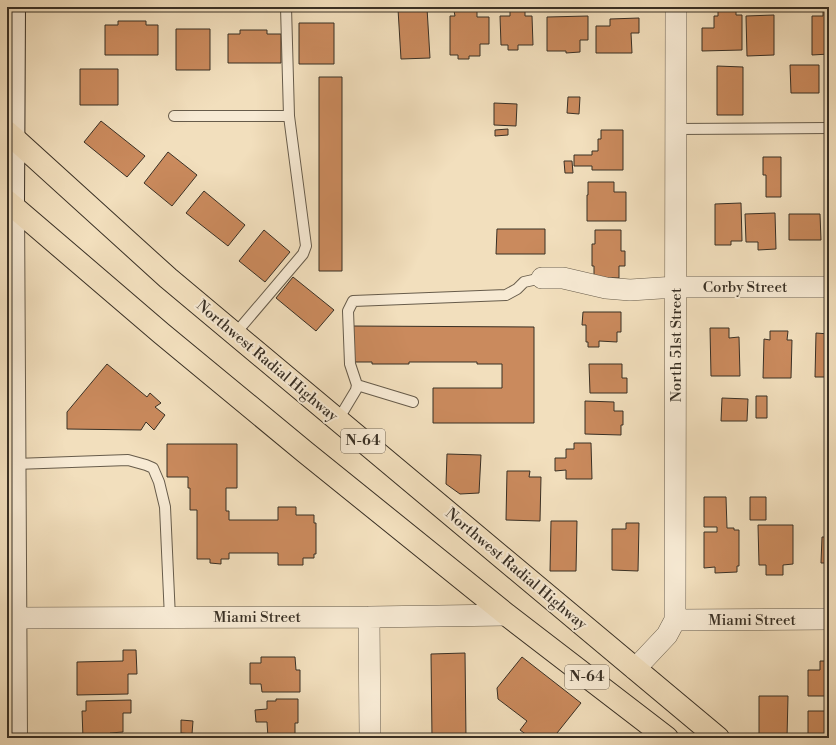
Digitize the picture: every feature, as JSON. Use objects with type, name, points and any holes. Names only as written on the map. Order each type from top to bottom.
[{"type":"main road","name":"Northwest Radial Highway","points":[[10,135],[168,278],[718,738]]},
{"type":"main road","name":"N-64","points":[[10,203],[161,334],[305,452],[507,615],[667,738]]},
{"type":"street","points":[[14,7],[10,135],[10,291],[14,464],[11,618],[16,738]]},
{"type":"street","name":"North 51st Street","points":[[635,669],[668,635],[675,620],[676,7]]},
{"type":"street","name":"Corby Street","points":[[542,278],[564,278],[606,288],[630,290],[676,287],[829,287]]},
{"type":"street","name":"Miami Street","points":[[11,618],[507,615]]},
{"type":"street","points":[[369,617],[370,738]]},
{"type":"street","name":"Miami Street","points":[[675,620],[829,619]]},
{"type":"lane","points":[[235,334],[303,254],[306,246],[289,116],[286,7]]},
{"type":"lane","points":[[174,116],[289,116]]},
{"type":"lane","points":[[676,128],[829,128]]},
{"type":"lane","points":[[338,420],[356,390],[357,385],[349,357],[348,311],[353,301],[506,295],[517,289],[524,282],[542,278]]},
{"type":"lane","points":[[357,385],[413,402]]},
{"type":"lane","points":[[14,464],[128,460],[153,468],[159,482],[165,507],[170,618]]},
{"type":"building","points":[[427,8],[430,58],[401,59],[398,9]]},
{"type":"building","points":[[718,8],[736,8],[736,15],[742,15],[742,50],[702,51],[702,28],[714,28],[714,16],[718,16]]},
{"type":"building","points":[[510,10],[525,10],[525,16],[532,16],[533,45],[518,45],[518,50],[508,50],[508,45],[501,45],[500,16],[510,16]]},
{"type":"building","points":[[823,10],[829,10],[829,54],[812,55],[812,16],[823,16]]},
{"type":"building","points":[[454,11],[477,11],[477,17],[489,17],[489,44],[480,44],[480,56],[469,56],[469,59],[458,59],[458,55],[450,55],[450,16],[455,16]]},
{"type":"building","points":[[774,15],[774,55],[747,56],[746,16]]},
{"type":"building","points":[[588,16],[588,40],[580,40],[580,52],[566,53],[566,51],[547,51],[547,17]]},
{"type":"building","points":[[639,18],[639,33],[631,33],[632,53],[596,53],[596,26],[610,26],[610,19]]},
{"type":"building","points":[[118,21],[146,21],[146,25],[158,25],[158,55],[105,55],[105,25],[118,25]]},
{"type":"building","points":[[299,23],[334,23],[334,64],[299,64]]},
{"type":"building","points":[[176,29],[210,29],[210,70],[176,70]]},
{"type":"building","points":[[240,30],[267,30],[267,34],[281,34],[281,63],[228,63],[228,34],[240,34]]},
{"type":"building","points":[[790,65],[819,65],[819,93],[791,93]]},
{"type":"building","points":[[717,66],[743,67],[743,115],[717,115]]},
{"type":"building","points":[[80,69],[118,69],[118,105],[80,105]]},
{"type":"building","points":[[319,77],[342,77],[342,271],[319,271]]},
{"type":"building","points":[[568,97],[580,97],[579,114],[567,113]]},
{"type":"building","points":[[494,103],[517,104],[516,126],[494,125]]},
{"type":"building","points":[[101,121],[145,156],[127,177],[84,142]]},
{"type":"building","points":[[508,129],[508,135],[495,136],[495,130]]},
{"type":"building","points":[[601,130],[623,130],[623,170],[592,170],[592,166],[574,166],[574,155],[592,155],[592,151],[598,151],[598,139],[601,139]]},
{"type":"building","points":[[168,152],[197,175],[172,206],[144,183]]},
{"type":"building","points":[[763,157],[781,157],[781,197],[766,197],[766,175],[763,175]]},
{"type":"building","points":[[564,161],[572,161],[573,173],[565,173]]},
{"type":"building","points":[[588,182],[614,182],[614,192],[626,192],[626,221],[587,221]]},
{"type":"building","points":[[204,191],[245,225],[228,246],[186,213]]},
{"type":"building","points":[[741,203],[742,241],[731,241],[731,245],[715,245],[715,204]]},
{"type":"building","points":[[775,213],[776,249],[758,250],[758,242],[746,242],[745,214]]},
{"type":"building","points":[[789,214],[820,214],[821,240],[789,240]]},
{"type":"building","points":[[497,229],[545,229],[545,254],[496,254]]},
{"type":"building","points":[[264,230],[290,252],[265,282],[239,261]]},
{"type":"building","points":[[595,230],[621,230],[621,251],[625,251],[625,266],[619,266],[619,278],[594,277],[594,266],[592,266],[592,244],[595,244]]},
{"type":"building","points":[[293,277],[334,310],[316,331],[276,298]]},
{"type":"building","points":[[583,312],[621,312],[621,332],[617,332],[617,342],[599,341],[599,347],[588,347],[588,342],[586,342],[586,325],[582,325]]},
{"type":"building","points":[[352,326],[534,327],[534,423],[433,423],[433,388],[502,388],[502,364],[477,364],[477,362],[409,362],[409,364],[372,364],[372,362],[352,362]]},
{"type":"building","points":[[710,328],[729,328],[729,338],[739,337],[740,376],[711,376]]},
{"type":"building","points":[[770,331],[788,331],[787,340],[792,340],[791,378],[763,378],[764,339],[770,340]]},
{"type":"building","points":[[816,333],[829,334],[829,377],[815,377]]},
{"type":"building","points":[[107,364],[147,397],[150,393],[161,403],[155,407],[165,415],[154,430],[146,422],[141,430],[67,429],[67,412]]},
{"type":"building","points":[[589,364],[622,364],[622,378],[627,378],[627,393],[590,393]]},
{"type":"building","points":[[756,396],[767,396],[767,418],[756,418]]},
{"type":"building","points":[[722,398],[748,399],[747,421],[721,421]]},
{"type":"building","points":[[585,401],[614,402],[614,411],[623,411],[621,435],[585,434]]},
{"type":"building","points":[[574,443],[591,443],[592,479],[566,479],[566,470],[555,471],[555,458],[566,458],[566,449],[574,449]]},
{"type":"building","points":[[167,444],[237,444],[237,488],[226,488],[226,511],[229,511],[229,520],[278,520],[278,507],[296,507],[296,515],[314,515],[314,523],[316,523],[316,554],[314,554],[314,558],[303,558],[303,565],[278,565],[278,553],[229,553],[229,559],[221,559],[221,564],[210,563],[210,559],[197,559],[197,510],[190,510],[190,488],[188,488],[188,477],[167,477]]},
{"type":"building","points":[[447,454],[481,455],[479,493],[460,494],[446,484]]},
{"type":"building","points":[[507,471],[530,471],[529,477],[541,477],[540,521],[506,520]]},
{"type":"building","points":[[704,497],[726,497],[727,528],[739,530],[739,566],[737,566],[737,572],[715,573],[715,567],[704,568],[704,532],[717,532],[717,527],[704,527]]},
{"type":"building","points":[[750,497],[766,497],[766,520],[750,520]]},
{"type":"building","points":[[551,521],[577,521],[576,571],[550,571]]},
{"type":"building","points":[[626,523],[639,523],[638,571],[612,570],[612,529],[626,529]]},
{"type":"building","points":[[758,525],[793,525],[793,564],[783,565],[783,575],[766,575],[766,565],[759,565]]},
{"type":"building","points":[[822,537],[829,537],[829,563],[821,563]]},
{"type":"building","points":[[123,650],[136,650],[137,674],[128,674],[128,694],[77,695],[77,662],[123,661]]},
{"type":"building","points":[[465,653],[466,738],[432,738],[431,654]]},
{"type":"building","points":[[261,657],[295,657],[296,670],[300,670],[300,692],[262,692],[261,684],[250,684],[250,663],[261,663]]},
{"type":"building","points":[[522,657],[581,703],[553,738],[531,738],[520,730],[527,721],[498,699],[497,688]]},
{"type":"building","points":[[820,661],[829,661],[829,696],[808,696],[808,670],[820,670]]},
{"type":"building","points":[[759,696],[788,696],[787,738],[759,738]]},
{"type":"building","points":[[276,699],[298,699],[298,723],[295,723],[295,738],[268,738],[267,722],[256,722],[255,710],[267,709],[267,701],[276,701]]},
{"type":"building","points":[[131,700],[131,713],[123,713],[123,732],[110,733],[110,738],[83,738],[82,711],[86,711],[86,701]]},
{"type":"building","points":[[808,711],[829,711],[829,738],[808,738]]},
{"type":"building","points":[[181,720],[193,721],[192,734],[181,733]]}]
